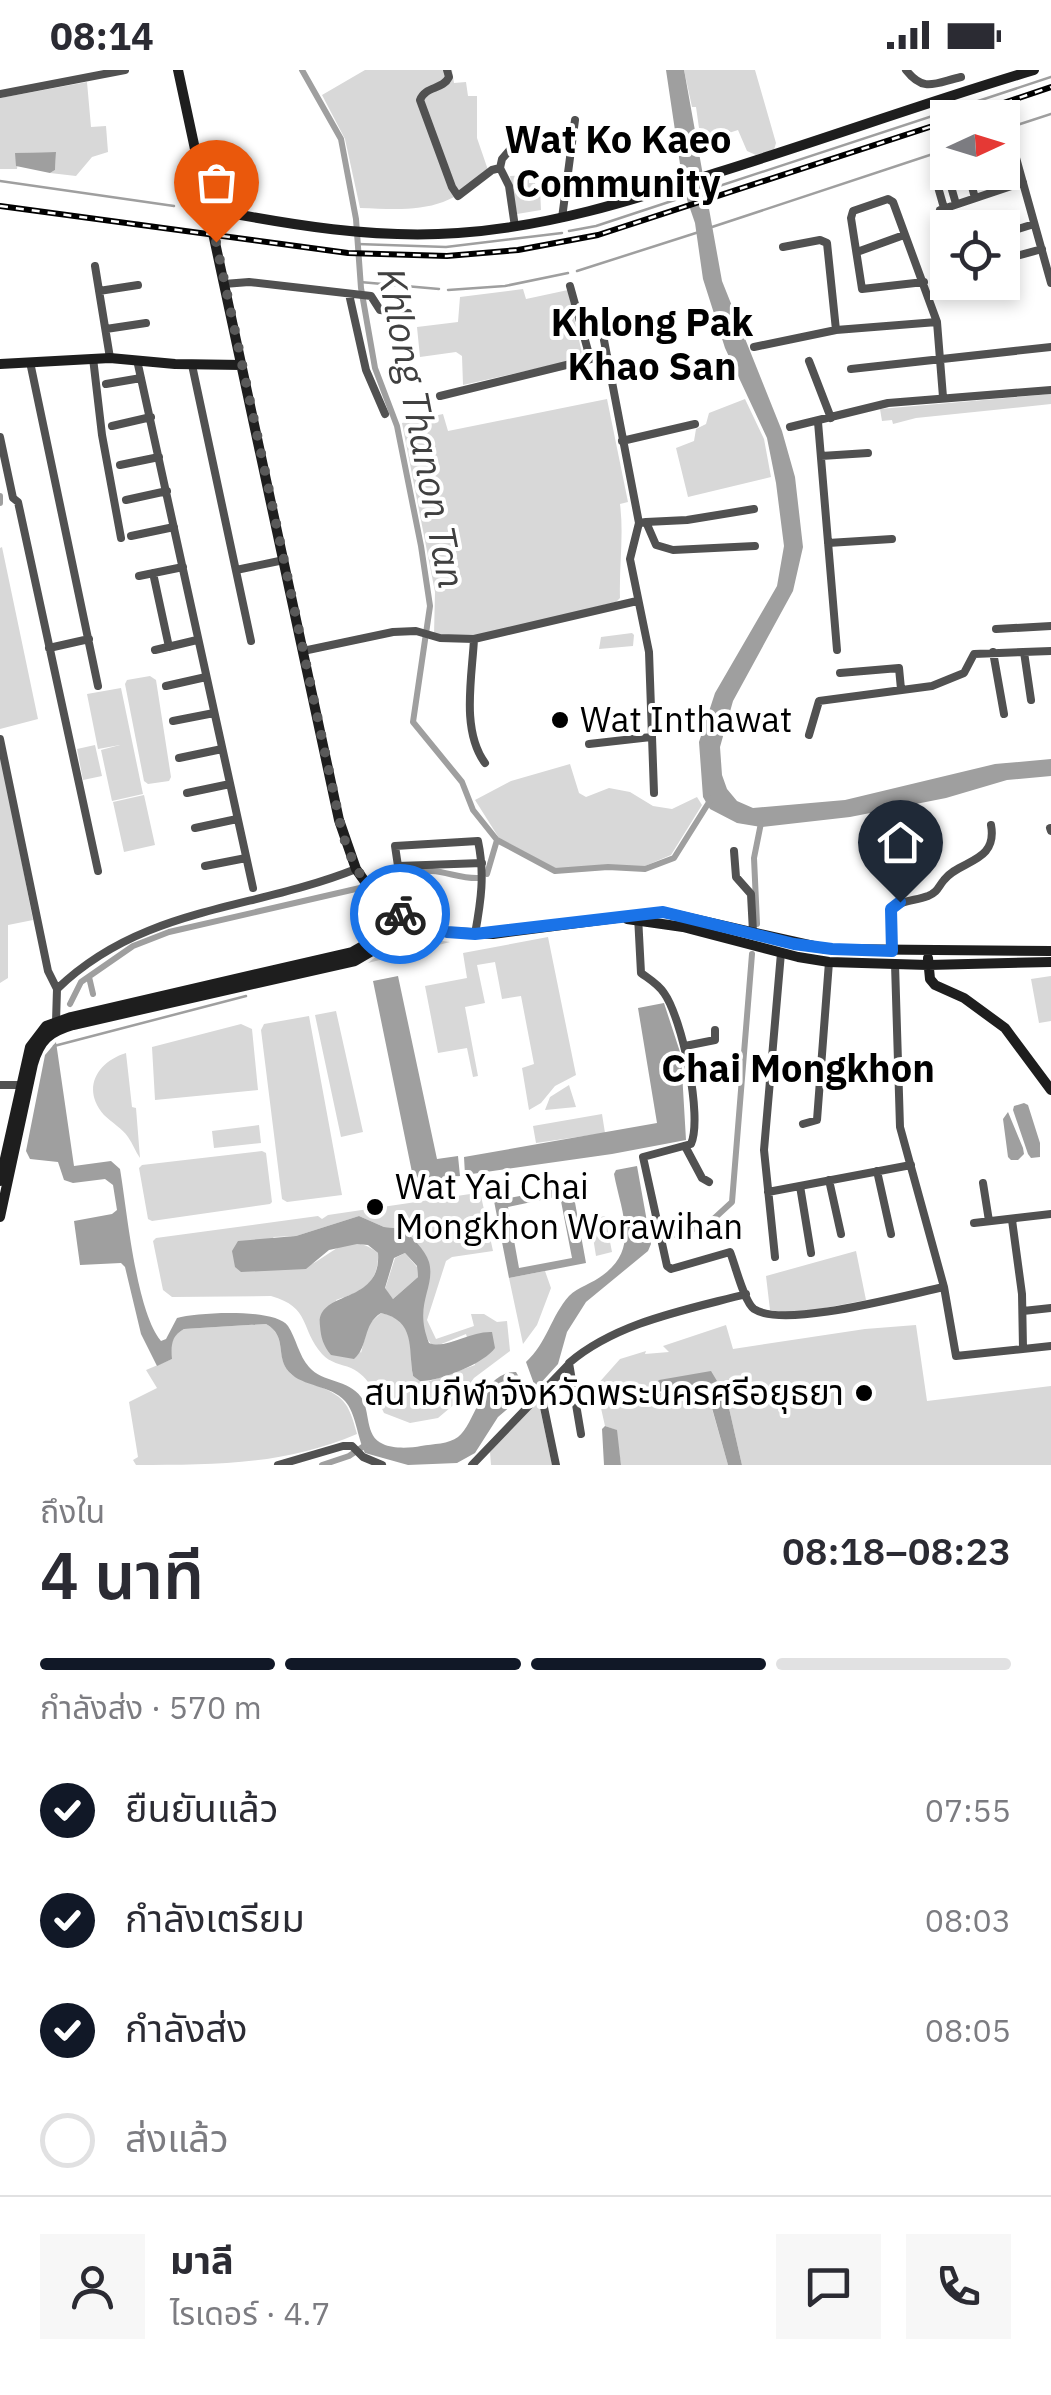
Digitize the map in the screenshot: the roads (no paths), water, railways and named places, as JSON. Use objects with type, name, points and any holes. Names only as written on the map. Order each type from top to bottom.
[{"type":"main road","points":[[178,70],[339,820],[356,869],[378,898],[425,926],[475,934],[676,914],[828,948],[1051,951]]},
{"type":"main road","points":[[209,209],[376,234],[455,234],[515,227],[680,185],[1030,71]]},
{"type":"main road","points":[[0,364],[110,358],[242,365]]},
{"type":"main road","points":[[378,898],[382,937]]},
{"type":"main road","points":[[0,1217],[37,1050],[50,1033],[355,961],[369,955],[398,913]]},
{"type":"main road","points":[[638,917],[829,962],[1051,962]]},
{"type":"main road","points":[[0,1181],[36,1036],[56,1022],[352,952],[382,937],[425,926]]},
{"type":"main road","points":[[928,951],[930,979],[1005,1028],[1051,1090]]},
{"type":"street","points":[[0,94],[124,70]]},
{"type":"street","points":[[447,70],[445,83],[425,92],[420,100],[452,187],[458,196],[500,168]]},
{"type":"street","points":[[906,70],[916,82],[926,86],[960,74],[965,93]]},
{"type":"street","points":[[562,218],[575,120]]},
{"type":"street","points":[[515,227],[510,186],[500,168],[502,159],[514,146],[552,143]]},
{"type":"street","points":[[1020,172],[1051,283]]},
{"type":"street","points":[[938,190],[942,209],[1023,182]]},
{"type":"street","points":[[952,190],[956,204]]},
{"type":"street","points":[[973,190],[975,198]]},
{"type":"street","points":[[924,282],[863,290],[851,214],[891,200],[924,282],[937,322],[943,398]]},
{"type":"street","points":[[1020,228],[1034,224]]},
{"type":"street","points":[[857,252],[904,235]]},
{"type":"street","points":[[784,246],[820,240],[827,243],[836,330]]},
{"type":"street","points":[[1020,256],[1042,250]]},
{"type":"street","points":[[95,266],[110,358]]},
{"type":"street","points":[[224,284],[249,282],[372,296],[380,310],[408,312]]},
{"type":"street","points":[[99,291],[138,285]]},
{"type":"street","points":[[570,286],[590,358]]},
{"type":"street","points":[[352,295],[366,370],[384,414]]},
{"type":"street","points":[[754,347],[836,330],[937,322]]},
{"type":"street","points":[[106,330],[146,323]]},
{"type":"street","points":[[660,326],[604,333],[622,441],[642,523],[656,545],[673,550],[755,546]]},
{"type":"street","points":[[851,369],[1051,347]]},
{"type":"street","points":[[440,396],[608,355]]},
{"type":"street","points":[[94,358],[102,435],[126,537],[174,527]]},
{"type":"street","points":[[140,360],[253,888]]},
{"type":"street","points":[[809,361],[830,418]]},
{"type":"street","points":[[30,362],[98,686]]},
{"type":"street","points":[[192,365],[251,640]]},
{"type":"street","points":[[106,384],[142,377]]},
{"type":"street","points":[[790,427],[888,403],[1051,390]]},
{"type":"street","points":[[112,426],[151,417]]},
{"type":"street","points":[[818,422],[837,650]]},
{"type":"street","points":[[622,441],[694,424]]},
{"type":"street","points":[[0,436],[98,871]]},
{"type":"street","points":[[820,456],[868,453]]},
{"type":"street","points":[[120,465],[159,456]]},
{"type":"street","points":[[126,500],[166,491]]},
{"type":"street","points":[[642,523],[754,509]]},
{"type":"street","points":[[642,523],[630,559],[649,652],[654,793]]},
{"type":"street","points":[[828,544],[892,539]]},
{"type":"street","points":[[236,570],[284,560]]},
{"type":"street","points":[[139,576],[182,567]]},
{"type":"street","points":[[153,573],[170,646]]},
{"type":"street","points":[[303,650],[371,634],[419,632],[432,637],[474,639],[636,601]]},
{"type":"street","points":[[996,630],[1051,626]]},
{"type":"street","points":[[50,648],[88,639]]},
{"type":"street","points":[[474,639],[472,728],[476,752],[485,763]]},
{"type":"street","points":[[155,650],[198,640]]},
{"type":"street","points":[[993,652],[1004,714]]},
{"type":"street","points":[[1024,652],[1032,700]]},
{"type":"street","points":[[810,736],[819,701],[932,686],[964,672],[974,654],[1051,652]]},
{"type":"street","points":[[840,673],[899,668],[901,690]]},
{"type":"street","points":[[166,686],[206,678]]},
{"type":"street","points":[[173,721],[214,712]]},
{"type":"street","points":[[589,744],[650,737]]},
{"type":"street","points":[[0,739],[48,972],[57,989],[56,1022]]},
{"type":"street","points":[[179,758],[222,749]]},
{"type":"street","points":[[187,793],[230,784]]},
{"type":"street","points":[[195,828],[237,819]]},
{"type":"street","points":[[892,951],[891,909],[900,902],[939,890],[948,876],[991,846],[991,825]]},
{"type":"street","points":[[475,934],[484,882],[482,863],[476,840],[397,844],[398,866],[482,863]]},
{"type":"street","points":[[734,851],[736,876],[750,894],[753,932]]},
{"type":"street","points":[[205,866],[246,858]]},
{"type":"street","points":[[57,989],[98,954],[147,929],[311,886],[356,869]]},
{"type":"street","points":[[638,917],[640,972],[665,994],[685,1046],[695,1135],[686,1148],[643,1157],[667,1266],[671,1269],[730,1252],[753,1308],[790,1318],[944,1287]]},
{"type":"street","points":[[775,1257],[764,1150],[781,953]]},
{"type":"street","points":[[803,1124],[817,1120],[829,962]]},
{"type":"street","points":[[895,964],[900,1127],[944,1287],[956,1356],[1051,1346]]},
{"type":"street","points":[[685,1046],[715,1040],[714,1030]]},
{"type":"street","points":[[1,1086],[21,1085]]},
{"type":"street","points":[[686,1148],[702,1178],[709,1182]]},
{"type":"street","points":[[768,1192],[911,1164]]},
{"type":"street","points":[[878,1171],[891,1234]]},
{"type":"street","points":[[829,1180],[841,1234]]},
{"type":"street","points":[[983,1183],[988,1221]]},
{"type":"street","points":[[800,1186],[811,1253]]},
{"type":"street","points":[[974,1223],[1051,1214]]},
{"type":"street","points":[[1012,1220],[1023,1310],[1022,1348]]},
{"type":"street","points":[[472,1465],[584,1350],[619,1332],[746,1294]]},
{"type":"street","points":[[1023,1310],[1051,1308]]},
{"type":"street","points":[[569,1363],[581,1434]]},
{"type":"street","points":[[541,1393],[556,1465]]},
{"type":"street","points":[[278,1465],[343,1446],[382,1465]]},
{"type":"street","points":[[486,1452],[487,1465]]},
{"type":"waterway","name":"Khlong Thanon Tan","points":[[302,70],[341,139],[356,219],[361,288],[375,368],[397,426],[421,546],[430,606],[413,722],[462,782],[473,810],[497,840],[555,871],[645,869],[674,858],[711,799]]},
{"type":"waterway","points":[[704,191],[1051,77]]},
{"type":"waterway","points":[[1020,124],[1051,114]]},
{"type":"waterway","points":[[712,227],[930,155]]},
{"type":"waterway","points":[[0,181],[174,206]]},
{"type":"waterway","points":[[569,231],[687,196]]},
{"type":"waterway","points":[[577,271],[699,232]]},
{"type":"waterway","points":[[357,244],[446,247],[562,233]]},
{"type":"waterway","points":[[448,290],[505,286],[568,273]]},
{"type":"waterway","points":[[360,282],[439,289]]},
{"type":"waterway","points":[[0,496],[0,503]]},
{"type":"waterway","points":[[757,924],[754,858],[761,823]]},
{"type":"waterway","points":[[487,874],[497,840]]},
{"type":"waterway","points":[[376,881],[425,871],[479,878]]},
{"type":"waterway","points":[[70,1004],[81,982],[133,946],[169,932],[360,888]]},
{"type":"waterway","points":[[666,1237],[707,1225],[732,1202],[752,954]]},
{"type":"waterway","points":[[89,977],[93,994]]},
{"type":"waterway","points":[[54,1046],[246,996]]},
{"type":"waterway","points":[[322,1465],[349,1456],[367,1444]]},
{"type":"railway","points":[[1012,100],[1051,87]]},
{"type":"railway","points":[[0,206],[348,253],[447,256],[518,250],[598,235],[930,127]]},
{"type":"place","name":"Wat Inthawat","points":[[560,720]]},
{"type":"place","name":"Wat Yai Chai Mongkhon Worawihan","points":[[375,1207]]},
{"type":"place","name":"สนามกีฬาจังหวัดพระนครศรีอยุธยา","points":[[864,1393]]},
{"type":"district","name":"Wat Ko Kaeo Community","points":[[618,162]]},
{"type":"district","name":"Khlong Pak Khao San","points":[[652,345]]},
{"type":"district","name":"Chai Mongkhon","points":[[798,1069]]}]
